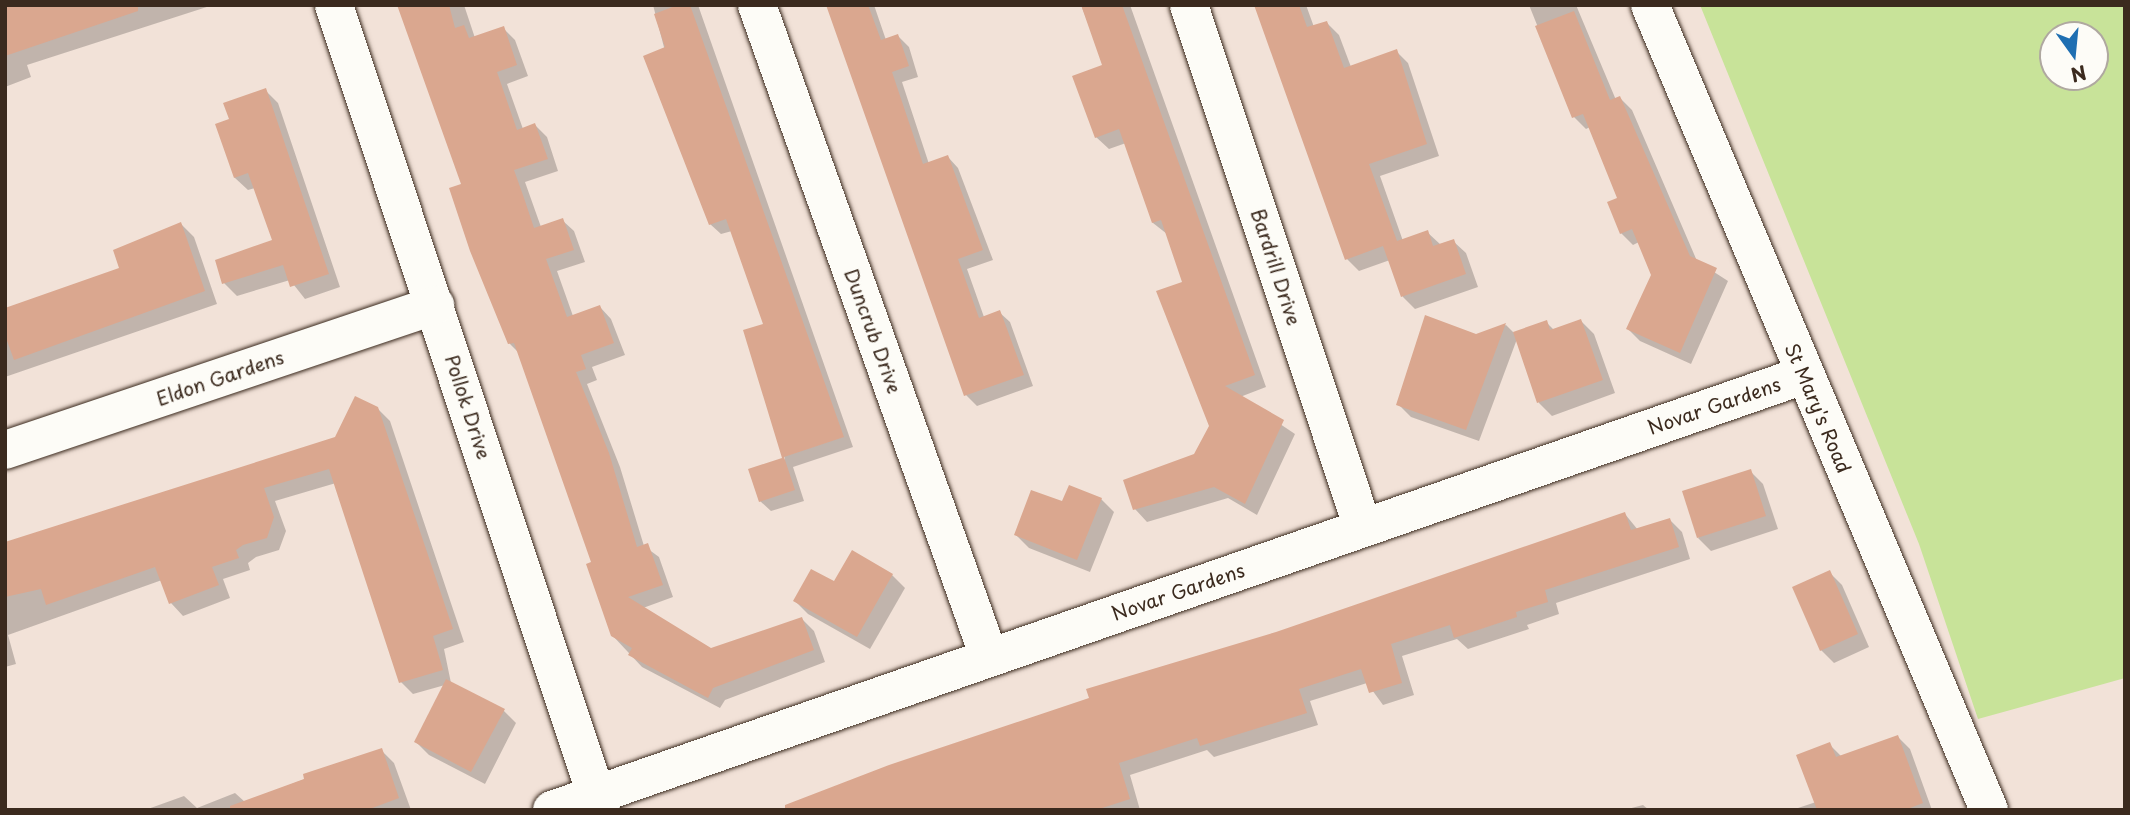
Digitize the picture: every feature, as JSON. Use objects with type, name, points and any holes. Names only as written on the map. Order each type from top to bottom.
[{"type":"street","name":"Pollok Drive","points":[[334,5],[598,802]]},
{"type":"street","name":"Duncrub Drive","points":[[757,5],[989,657]]},
{"type":"street","name":"Bardrill Drive","points":[[1189,5],[1363,528]]},
{"type":"street","name":"St Mary's Road","points":[[1650,5],[1989,810]]},
{"type":"street","name":"Eldon Gardens","points":[[5,450],[435,305]]},
{"type":"street","name":"Novar Gardens","points":[[552,810],[598,802],[989,657],[1804,375]]},
{"type":"green space","points":[[1700,5],[2125,5],[2125,678],[1978,719],[1919,544]]},
{"type":"building","points":[[5,5],[138,5],[138,11],[5,56]]},
{"type":"building","points":[[397,5],[449,5],[455,28],[464,25],[469,38],[504,26],[517,65],[497,72],[517,130],[535,123],[548,159],[514,170],[534,228],[563,218],[574,250],[546,259],[567,317],[600,305],[614,343],[581,355],[586,369],[576,372],[609,453],[637,547],[648,543],[663,585],[628,597],[711,648],[802,617],[814,650],[713,688],[708,698],[628,655],[632,648],[611,636],[586,564],[591,562],[514,343],[508,344],[470,251],[449,188],[461,184]]},
{"type":"building","points":[[678,5],[690,5],[844,437],[784,457],[795,490],[759,502],[748,469],[782,458],[743,330],[763,324],[726,219],[709,225],[643,56],[665,47],[654,14]]},
{"type":"building","points":[[826,5],[868,5],[881,40],[898,34],[909,66],[892,72],[923,164],[948,155],[983,250],[958,259],[979,318],[1000,310],[1024,375],[964,396]]},
{"type":"building","points":[[1081,5],[1122,5],[1255,375],[1225,386],[1284,420],[1245,504],[1214,487],[1133,510],[1123,480],[1194,454],[1209,426],[1156,291],[1182,282],[1161,220],[1152,223],[1119,129],[1095,138],[1072,76],[1102,65]]},
{"type":"building","points":[[1254,5],[1299,5],[1307,27],[1327,21],[1344,68],[1397,49],[1427,144],[1369,164],[1397,241],[1428,230],[1433,246],[1454,239],[1466,274],[1401,297],[1383,246],[1345,260]]},
{"type":"building","points":[[1574,11],[1610,100],[1620,96],[1690,256],[1717,268],[1680,353],[1626,329],[1651,275],[1632,229],[1620,234],[1607,202],[1617,198],[1583,114],[1572,118],[1535,26]]},
{"type":"building","points":[[266,88],[329,274],[290,287],[283,265],[222,284],[215,260],[272,240],[248,173],[234,178],[215,124],[229,119],[223,103]]},
{"type":"building","points":[[181,222],[205,291],[14,360],[5,335],[5,308],[119,268],[113,250]]},
{"type":"building","points":[[1425,315],[1476,334],[1506,323],[1466,430],[1396,405]]},
{"type":"building","points":[[1581,319],[1603,380],[1537,403],[1513,332],[1547,320],[1550,330]]},
{"type":"building","points":[[355,396],[378,407],[453,629],[433,636],[443,670],[399,683],[329,469],[264,488],[274,517],[267,538],[243,545],[236,550],[239,558],[212,567],[219,585],[169,604],[155,567],[46,605],[41,589],[5,597],[5,542],[335,437]]},
{"type":"building","points":[[1751,469],[1766,516],[1697,538],[1682,491]]},
{"type":"building","points":[[1069,485],[1102,498],[1077,560],[1014,535],[1031,490],[1062,501]]},
{"type":"building","points":[[1625,512],[1631,530],[1670,518],[1679,547],[1545,590],[1548,602],[1516,612],[1517,617],[1454,638],[1450,625],[1391,644],[1402,683],[1369,693],[1361,669],[1299,689],[1307,713],[1200,746],[1197,738],[1119,763],[1130,799],[1096,810],[785,810],[785,805],[889,765],[1089,698],[1086,689],[1276,632]]},
{"type":"building","points":[[852,550],[893,574],[857,637],[793,601],[811,569],[834,581]]},
{"type":"building","points":[[1830,570],[1858,634],[1820,651],[1792,587]]},
{"type":"building","points":[[446,679],[505,709],[471,772],[414,742]]},
{"type":"building","points":[[1898,735],[1923,803],[1905,810],[1817,810],[1796,755],[1830,742],[1836,757]]},
{"type":"building","points":[[382,748],[399,798],[367,810],[230,810],[230,806],[304,779],[303,774]]}]
